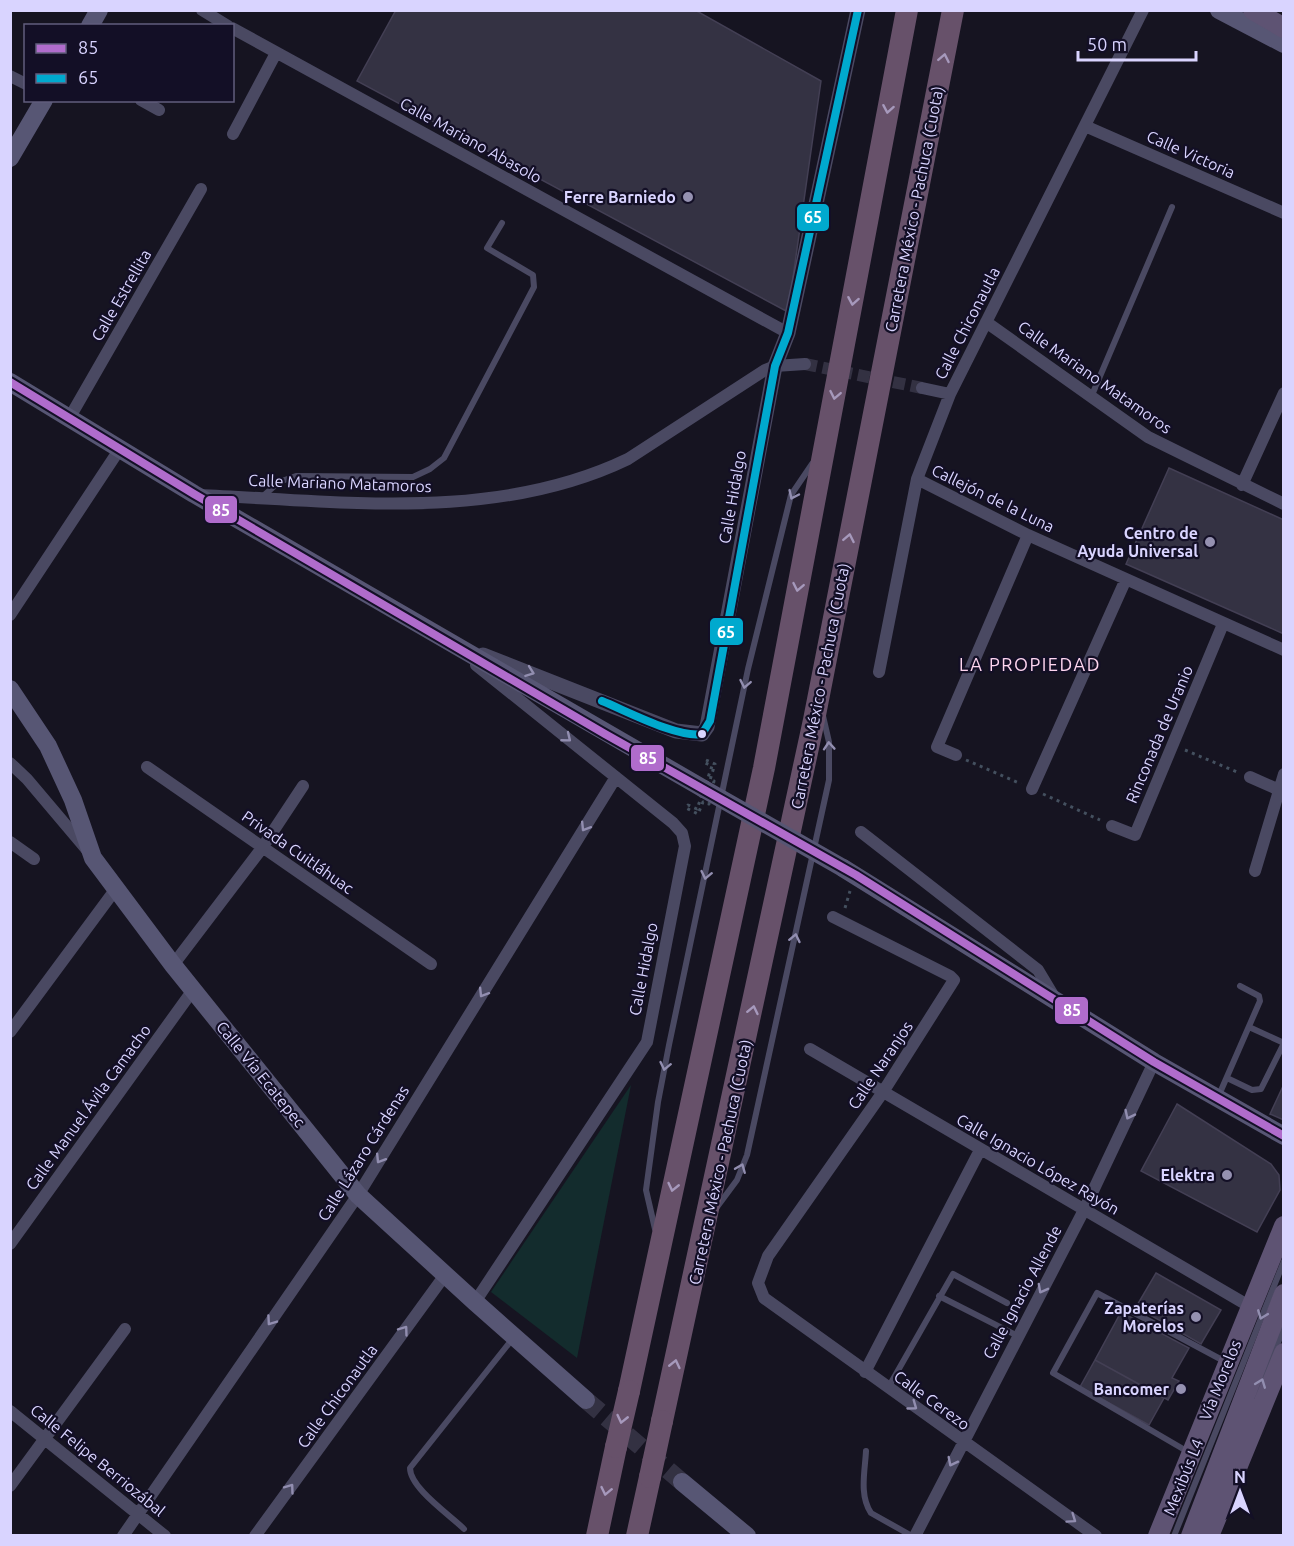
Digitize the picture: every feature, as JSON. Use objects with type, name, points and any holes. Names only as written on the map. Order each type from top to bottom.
[{"type":"highway","points":[[597,1536],[764,768],[907,10]]},
{"type":"highway","name":"Carretera México - Pachuca (Cuota)","points":[[637,1536],[708,1216],[818,697],[953,10]]},
{"type":"main road","points":[[91,24],[99,10]]},
{"type":"main road","points":[[1219,10],[1284,44]]},
{"type":"main road","points":[[1253,10],[1284,28]]},
{"type":"main road","points":[[13,150],[43,102]]},
{"type":"main road","points":[[10,382],[121,447],[194,494],[850,872],[1155,1062],[1284,1136]]},
{"type":"main road","name":"Calle Vía Ecatepec","points":[[10,689],[48,746],[73,800],[93,858],[173,965],[358,1195],[586,1400]]},
{"type":"main road","name":"Vía Morelos","points":[[1158,1536],[1249,1306],[1284,1226]]},
{"type":"main road","points":[[1191,1536],[1284,1294]]},
{"type":"main road","points":[[1209,1536],[1283,1355]]},
{"type":"main road","points":[[682,1482],[747,1536]]},
{"type":"street","points":[[202,10],[225,24]]},
{"type":"street","name":"Calle Hidalgo","points":[[448,640],[676,731],[702,734],[710,721],[775,366],[788,333],[858,10]]},
{"type":"street","name":"Calle Chiconautla","points":[[879,672],[917,479],[950,394],[1143,10]]},
{"type":"street","name":"Calle Mariano Abasolo","points":[[234,29],[788,333]]},
{"type":"street","points":[[234,134],[276,53]]},
{"type":"street","points":[[10,76],[24,83]]},
{"type":"street","points":[[145,102],[159,110]]},
{"type":"street","name":"Calle Victoria","points":[[1085,126],[1284,213]]},
{"type":"street","name":"Calle Estrellita","points":[[70,417],[201,189]]},
{"type":"street","name":"Calle Mariano Matamoros","points":[[986,322],[1092,395],[1148,437],[1284,504]]},
{"type":"street","points":[[775,366],[805,364]]},
{"type":"street","name":"Calle Mariano Matamoros","points":[[194,494],[430,504],[536,491],[605,471],[628,459],[775,366]]},
{"type":"street","points":[[922,388],[950,394]]},
{"type":"street","points":[[1242,485],[1284,393]]},
{"type":"street","points":[[10,615],[121,447]]},
{"type":"street","name":"Callejón de la Luna","points":[[917,479],[1028,535],[1284,650]]},
{"type":"street","points":[[956,755],[937,747],[1028,535]]},
{"type":"street","points":[[1032,789],[1126,579]]},
{"type":"street","name":"Rinconada de Uranio","points":[[1112,826],[1135,835],[1171,744],[1223,624]]},
{"type":"street","name":"Calle Hidalgo","points":[[448,640],[673,823],[682,833],[684,846],[647,1042],[475,1302]]},
{"type":"street","points":[[10,764],[27,779],[93,858]]},
{"type":"street","name":"Privada Cuitláhuac","points":[[147,767],[431,964]]},
{"type":"street","points":[[1255,871],[1277,789],[1284,774]]},
{"type":"street","name":"Calle Lázaro Cárdenas","points":[[123,1536],[358,1195],[616,777]]},
{"type":"street","points":[[1250,777],[1277,789]]},
{"type":"street","points":[[173,965],[262,848],[303,786]]},
{"type":"street","points":[[861,832],[1038,970],[1056,1000]]},
{"type":"street","points":[[10,842],[34,859]]},
{"type":"street","points":[[10,1032],[116,890]]},
{"type":"street","name":"Calle Naranjos","points":[[758,1283],[768,1256],[883,1092],[954,980],[836,919]]},
{"type":"street","name":"Calle Manuel Ávila Camacho","points":[[10,1244],[193,990]]},
{"type":"street","name":"Calle Ignacio López Rayón","points":[[810,1049],[1249,1306]]},
{"type":"street","name":"Calle Ignacio Allende","points":[[914,1536],[1084,1210],[1155,1062]]},
{"type":"street","points":[[866,1372],[980,1150]]},
{"type":"street","name":"Calle Chiconautla","points":[[255,1536],[445,1275]]},
{"type":"street","name":"Calle Cerezo","points":[[758,1283],[764,1298],[1096,1536]]},
{"type":"street","points":[[10,1486],[125,1329]]},
{"type":"street","name":"Calle Felipe Berriozábal","points":[[10,1411],[165,1536]]},
{"type":"lane","points":[[1266,10],[1284,21]]},
{"type":"lane","points":[[1092,395],[1172,207]]},
{"type":"lane","points":[[261,497],[279,482],[296,476],[413,477],[430,469],[444,458],[534,287],[533,275],[487,248],[502,223]]},
{"type":"lane","points":[[659,1248],[646,1190],[658,1102],[669,1045],[748,669],[790,495],[825,447]]},
{"type":"lane","points":[[1218,1098],[1260,998],[1240,986]]},
{"type":"lane","points":[[1227,1078],[1252,1090],[1261,1089],[1284,1043],[1249,1027]]},
{"type":"lane","name":"Mexibús L4","points":[[1174,1536],[1284,1261]]},
{"type":"lane","points":[[887,1388],[953,1274],[1007,1302]]},
{"type":"lane","points":[[1191,1454],[1053,1373],[1098,1293],[1227,1362]]},
{"type":"lane","points":[[939,1296],[1018,1336]]},
{"type":"lane","points":[[1255,1399],[1284,1328]]},
{"type":"lane","points":[[464,1529],[417,1485],[410,1476],[410,1468],[514,1337]]},
{"type":"lane","points":[[1201,1536],[1238,1443]]},
{"type":"lane","points":[[866,1451],[863,1493],[868,1508],[872,1513],[914,1536]]},
{"type":"path","points":[[1171,744],[1250,777]]},
{"type":"path","points":[[697,809],[688,805],[686,808],[698,814],[715,764],[706,760],[705,763],[712,766]]},
{"type":"path","points":[[836,919],[850,872]]},
{"type":"green space","points":[[631,1085],[577,1358],[491,1292]]},
{"type":"building","name":"Ferre Barniedo","points":[[396,10],[695,10],[821,81],[788,312],[357,81]]},
{"type":"building","name":"Centro de Ayuda Universal","points":[[1169,468],[1284,520],[1284,634],[1126,564]]},
{"type":"building","points":[[1284,1084],[1284,1120],[1270,1114]]},
{"type":"building","points":[[1177,1104],[1271,1164],[1279,1175],[1280,1190],[1257,1232],[1141,1171]]},
{"type":"building","points":[[1156,1273],[1221,1310],[1201,1344],[1136,1307]]},
{"type":"building","points":[[1121,1312],[1189,1348],[1172,1378],[1179,1381],[1168,1400],[1095,1360]]},
{"type":"building","points":[[1095,1360],[1164,1398],[1149,1425],[1080,1387]]},
{"type":"tunnel","points":[[805,364],[922,388]]},
{"type":"tunnel","points":[[586,1400],[682,1482]]},
{"type":"transit line","name":"65","points":[[602,701],[679,732],[702,734],[710,721],[775,366],[788,333],[858,10]]},
{"type":"transit line","name":"85","points":[[10,382],[194,494],[605,734],[856,875],[1154,1062],[1284,1136]]},
{"type":"place","name":"Ferre Barniedo","points":[[688,197]]},
{"type":"place","name":"Centro de Ayuda Universal","points":[[1210,542]]},
{"type":"place","name":"Elektra","points":[[1227,1175]]},
{"type":"place","name":"Zapaterías Morelos","points":[[1196,1317]]},
{"type":"place","name":"Bancomer","points":[[1181,1389]]},
{"type":"district","name":"LA PROPIEDAD","points":[[1030,665]]}]
